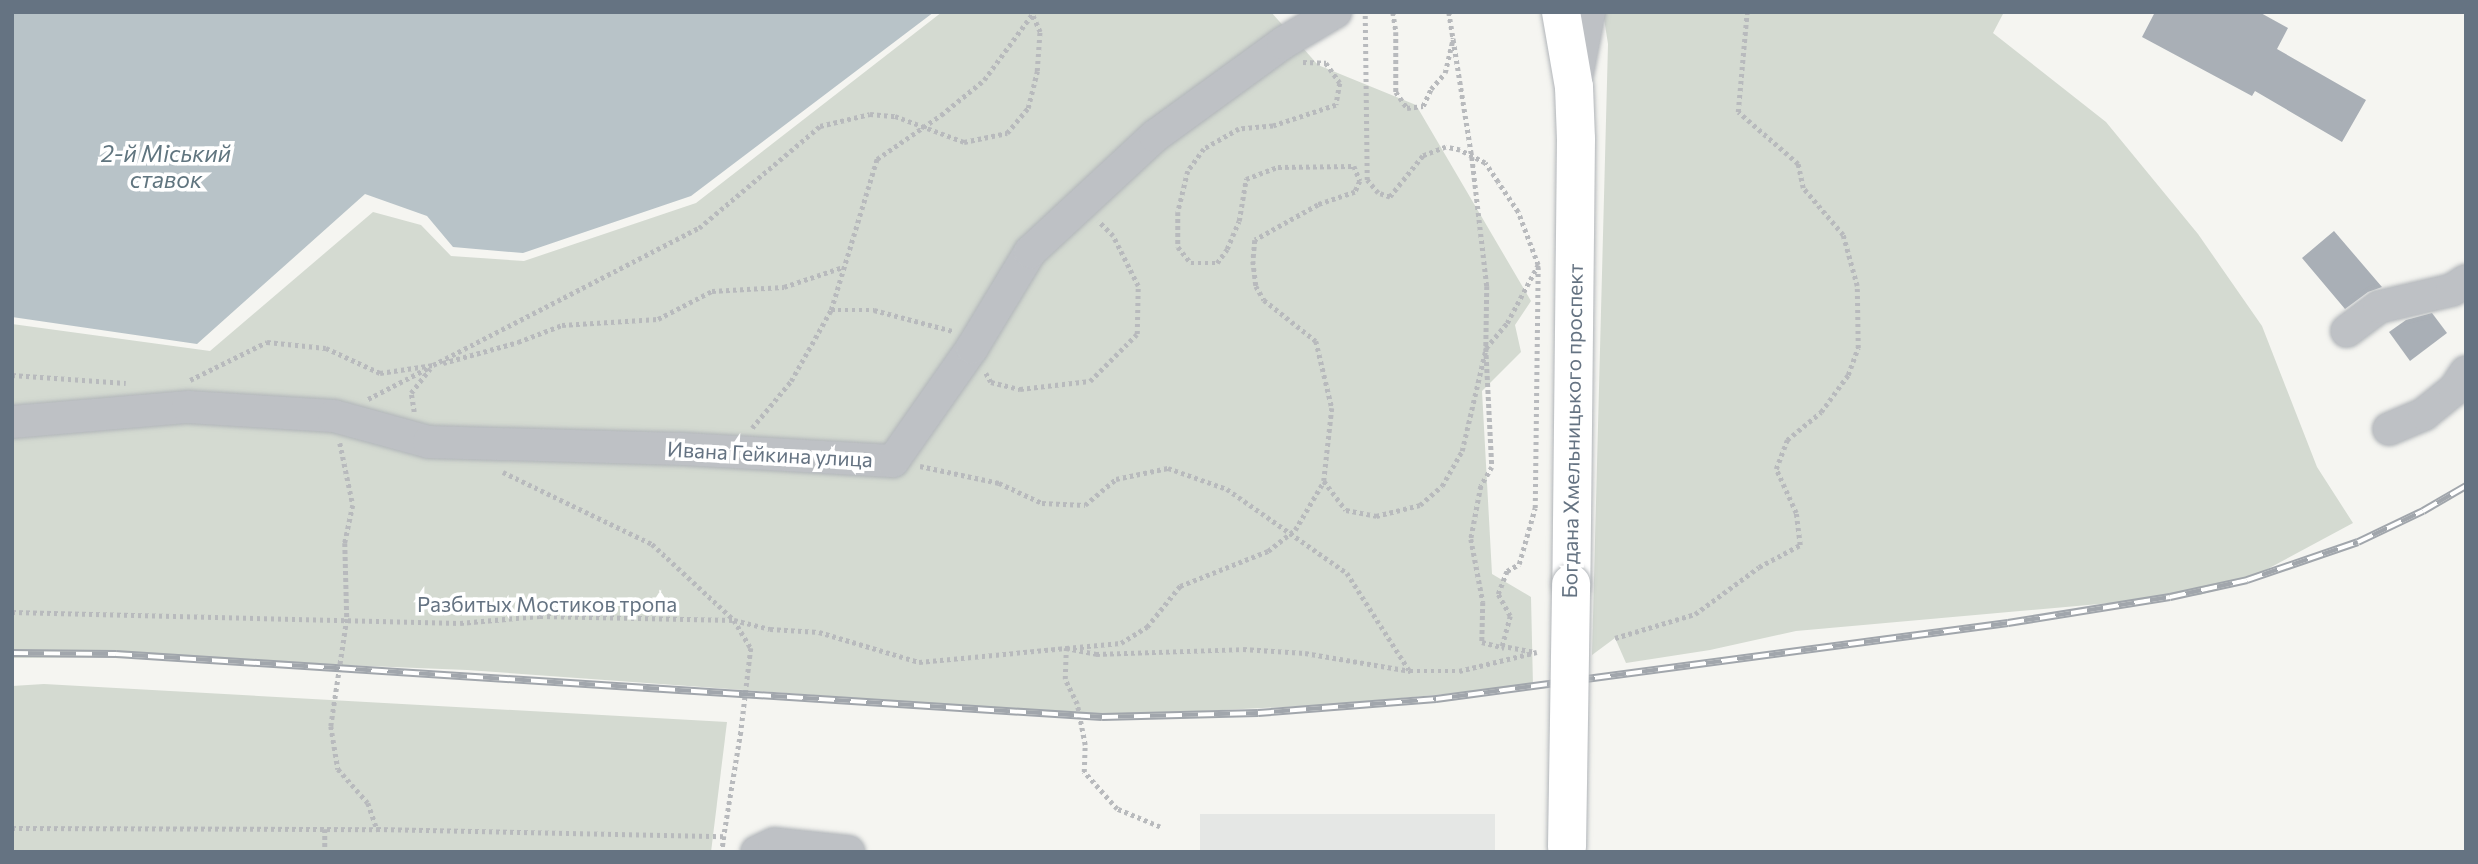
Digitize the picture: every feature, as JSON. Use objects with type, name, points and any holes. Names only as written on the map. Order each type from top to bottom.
[{"type":"main road","name":"Богдана Хмельницького проспект","points":[[1561,12],[1574,87],[1567,849]]},
{"type":"lane","name":"Ивана Гейкина улица","points":[[12,422],[188,407],[334,416],[429,442],[730,451],[892,461],[972,348],[1030,252],[1155,136],[1257,62],[1335,12]]},
{"type":"lane","points":[[1574,87],[1589,12]]},
{"type":"lane","points":[[2347,331],[2379,307],[2452,290],[2466,281]]},
{"type":"lane","points":[[2389,429],[2424,414],[2455,389],[2466,372]]},
{"type":"lane","points":[[757,852],[774,844],[849,852]]},
{"type":"path","points":[[1365,12],[1367,180],[1378,193],[1390,197],[1423,156],[1446,147],[1460,150],[1485,163],[1518,212],[1538,265],[1535,508],[1520,564],[1507,571],[1498,594],[1510,616],[1502,646],[1504,648]]},
{"type":"path","points":[[1393,12],[1396,92],[1407,108],[1423,106],[1445,73],[1453,35]]},
{"type":"path","points":[[892,461],[999,483],[1042,503],[1085,505],[1116,479],[1168,468],[1227,489],[1289,535],[1347,573],[1410,671],[1459,671],[1536,652],[1482,642],[1483,602],[1471,539],[1481,486],[1492,467],[1486,348],[1487,286],[1472,157],[1448,12]]},
{"type":"path","points":[[1615,638],[1695,614],[1759,567],[1800,545],[1796,513],[1776,469],[1787,440],[1821,412],[1848,375],[1858,348],[1857,286],[1843,235],[1802,188],[1798,164],[1738,112],[1747,12]]},
{"type":"path","points":[[730,451],[791,381],[831,310],[877,159],[985,80],[1032,13]]},
{"type":"path","points":[[377,829],[368,803],[338,769],[331,726],[347,619],[345,543],[353,505],[334,416],[699,228],[820,126],[870,114],[895,116],[964,142],[1007,133],[1028,108],[1037,71],[1040,32],[1032,13]]},
{"type":"path","points":[[1160,827],[1117,808],[1084,772],[1085,745],[1077,704],[1065,679],[1066,648],[1121,643],[1147,627],[1180,586],[1237,566],[1268,551],[1289,535],[1324,481],[1332,408],[1316,341],[1264,300],[1256,286],[1253,261],[1255,240],[1318,205],[1355,192],[1360,181],[1353,166],[1278,167],[1246,179],[1239,220],[1227,249],[1217,263],[1191,263],[1178,247],[1178,212],[1188,171],[1204,149],[1239,129],[1273,126],[1336,105],[1340,83],[1326,63],[1257,62]]},
{"type":"path","points":[[831,310],[874,310],[954,331],[972,348],[991,382],[1020,390],[1090,381],[1138,334],[1138,286],[1113,236],[1098,221],[1077,209]]},
{"type":"path","points":[[1324,481],[1346,510],[1376,516],[1420,505],[1442,486],[1462,451],[1486,348],[1507,323],[1538,265]]},
{"type":"path","points":[[181,384],[267,342],[326,348],[380,373],[433,366],[518,342],[562,325],[658,319],[712,292],[784,287],[843,267]]},
{"type":"path","points":[[429,442],[414,414],[411,393],[433,366]]},
{"type":"path","points":[[12,375],[129,383]]},
{"type":"path","points":[[496,468],[652,544],[734,620],[751,648],[722,852]]},
{"type":"path","name":"Разбитых Мостиков тропа","points":[[12,612],[460,623],[540,616],[734,620],[770,629],[819,632],[919,662],[1066,648],[1096,654],[1243,649],[1305,653],[1410,671]]},
{"type":"path","points":[[12,828],[377,829],[724,836]]},
{"type":"path","points":[[325,829],[325,852]]},
{"type":"shaded area","points":[[942,12],[1271,12],[1318,65],[1416,105],[1531,301],[1515,325],[1521,352],[1482,391],[1492,574],[1531,597],[1533,686],[1324,705],[1103,716],[467,670],[137,657],[12,658],[12,324],[210,351],[373,212],[421,225],[451,256],[524,261],[696,203]]},
{"type":"shaded area","points":[[1603,12],[2004,12],[1993,33],[2106,122],[2198,234],[2262,326],[2317,467],[2353,523],[2247,580],[2200,595],[1796,631],[1710,650],[1626,663],[1615,638],[1592,655],[1608,44]]},
{"type":"shaded area","points":[[44,684],[727,722],[711,852],[12,852],[12,686]]},
{"type":"shaded area","points":[[1200,814],[1495,814],[1495,852],[1200,852]]},
{"type":"water","name":"2-й Міський ставок","points":[[12,12],[934,12],[691,196],[523,253],[453,247],[427,216],[365,194],[197,344],[12,317]]},
{"type":"building","points":[[2155,12],[2259,12],[2288,28],[2277,49],[2366,100],[2342,142],[2255,91],[2252,96],[2142,37]]},
{"type":"building","points":[[2334,231],[2382,287],[2368,292],[2345,309],[2302,258]]},
{"type":"building","points":[[2432,313],[2447,333],[2410,361],[2389,332],[2406,320]]},
{"type":"railway","points":[[12,653],[116,654],[1102,717],[1258,713],[1436,699],[2008,623],[2170,597],[2247,580],[2358,542],[2423,511],[2466,486]]}]
